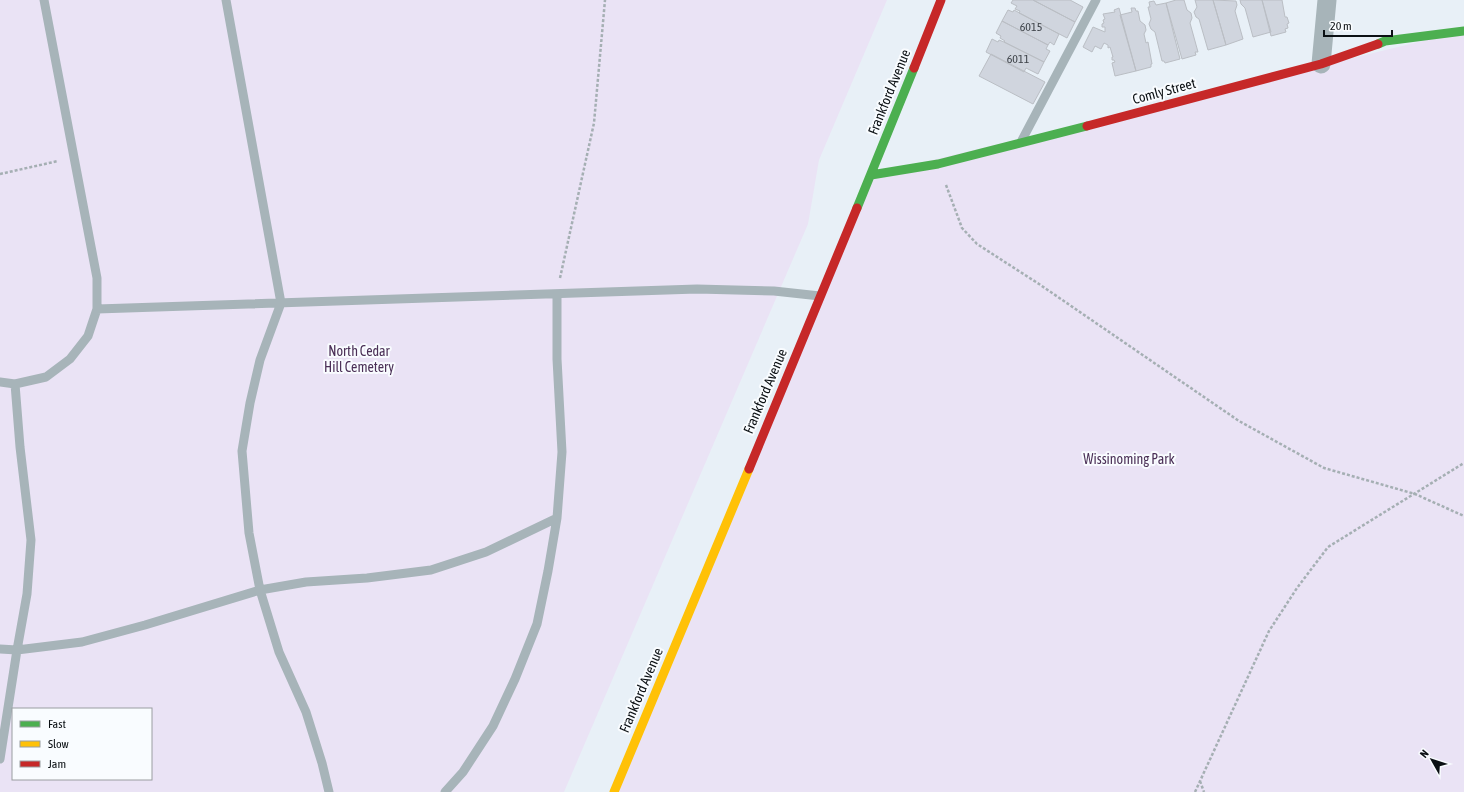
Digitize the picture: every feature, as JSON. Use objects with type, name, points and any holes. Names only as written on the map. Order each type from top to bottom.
[{"type":"main road","name":"Frankford Avenue","points":[[614,792],[871,175],[941,0]]},
{"type":"main road","name":"Comly Street","points":[[871,175],[938,164],[1021,143],[1321,64],[1385,40],[1464,31]]},
{"type":"street","points":[[1321,64],[1327,0]]},
{"type":"lane","points":[[0,382],[15,384],[46,377],[70,359],[88,336],[96,309],[97,278],[44,0]]},
{"type":"lane","points":[[226,0],[281,303],[260,360],[250,403],[242,451],[249,533],[260,590],[279,652],[306,712],[322,763],[329,792]]},
{"type":"lane","points":[[1021,143],[1096,0]]},
{"type":"lane","points":[[96,309],[697,289],[774,291],[820,296]]},
{"type":"lane","points":[[445,792],[463,772],[493,726],[515,679],[537,624],[557,518],[562,452],[557,359],[557,294]]},
{"type":"lane","points":[[0,759],[27,594],[31,540],[20,448],[15,384]]},
{"type":"lane","points":[[0,649],[17,650],[82,642],[145,625],[260,590],[306,582],[367,578],[431,570],[486,552],[557,518]]},
{"type":"path","points":[[557,294],[594,123],[605,0]]},
{"type":"path","points":[[0,174],[74,158]]},
{"type":"path","points":[[938,164],[962,228],[977,244],[1039,284],[1239,421],[1324,468],[1414,494],[1464,516]]},
{"type":"path","points":[[1195,792],[1269,631],[1297,588],[1328,547],[1464,463]]},
{"type":"path","points":[[1200,781],[1204,792]]},
{"type":"green space","name":"North Cedar Hill Cemetery","points":[[0,0],[887,0],[819,160],[808,224],[564,792],[0,792]]},
{"type":"green space","name":"Wissinoming Park","points":[[1464,31],[1464,792],[614,792],[871,175]]},
{"type":"building","points":[[1013,0],[1033,0],[1075,22],[1067,38],[1019,13],[1020,11],[1015,9],[1017,6],[1011,3]]},
{"type":"building","points":[[1033,0],[1070,0],[1083,7],[1075,22]]},
{"type":"building","points":[[1176,0],[1184,0],[1187,10],[1191,13],[1192,18],[1190,23],[1198,52],[1195,52],[1196,55],[1182,59],[1166,3]]},
{"type":"building","points":[[1195,0],[1213,0],[1226,45],[1208,50],[1199,19],[1196,17],[1194,12],[1197,7]]},
{"type":"building","points":[[1213,0],[1236,1],[1237,5],[1235,11],[1243,39],[1226,45]]},
{"type":"building","points":[[1240,0],[1262,0],[1271,32],[1253,37],[1245,8],[1241,4]]},
{"type":"building","points":[[1262,0],[1282,0],[1285,17],[1287,17],[1289,23],[1287,24],[1288,28],[1285,29],[1286,32],[1271,36]]},
{"type":"building","points":[[1154,1],[1156,5],[1166,3],[1180,59],[1165,63],[1162,61],[1155,32],[1151,29],[1149,24],[1151,19],[1148,7],[1150,7],[1149,2]]},
{"type":"building","points":[[1119,8],[1136,71],[1115,76],[1112,63],[1115,62],[1112,60],[1113,57],[1108,45],[1104,43],[1101,49],[1095,46],[1092,52],[1083,47],[1093,27],[1105,32],[1105,27],[1102,27],[1102,24],[1104,23],[1103,20],[1105,19],[1103,14],[1115,12],[1114,10]]},
{"type":"building","points":[[1131,8],[1135,8],[1136,11],[1138,11],[1140,21],[1145,25],[1146,30],[1144,34],[1146,43],[1148,42],[1152,64],[1151,67],[1136,71],[1120,15],[1132,12]]},
{"type":"building","points":[[1008,10],[1013,12],[1014,10],[1059,34],[1054,45],[1050,42],[1048,45],[1002,21]]},
{"type":"building","points":[[1002,21],[1048,45],[1046,49],[1050,51],[1044,62],[1004,42],[1005,41],[1000,38],[1001,36],[996,33]]},
{"type":"building","points":[[992,39],[998,42],[999,40],[1004,42],[1044,62],[1038,74],[1026,68],[1024,72],[986,52]]},
{"type":"building","points":[[991,54],[1045,82],[1033,104],[979,76]]},
{"type":"traffic: fast","points":[[1378,44],[1385,41],[1464,31]]},
{"type":"traffic: fast","points":[[857,208],[914,68]]},
{"type":"traffic: fast","points":[[871,175],[938,164],[1087,126]]},
{"type":"traffic: slow","points":[[614,792],[749,469]]},
{"type":"traffic: jam","points":[[914,68],[941,0]]},
{"type":"traffic: jam","points":[[1087,126],[1321,64],[1378,44]]},
{"type":"traffic: jam","points":[[749,469],[857,208]]}]
